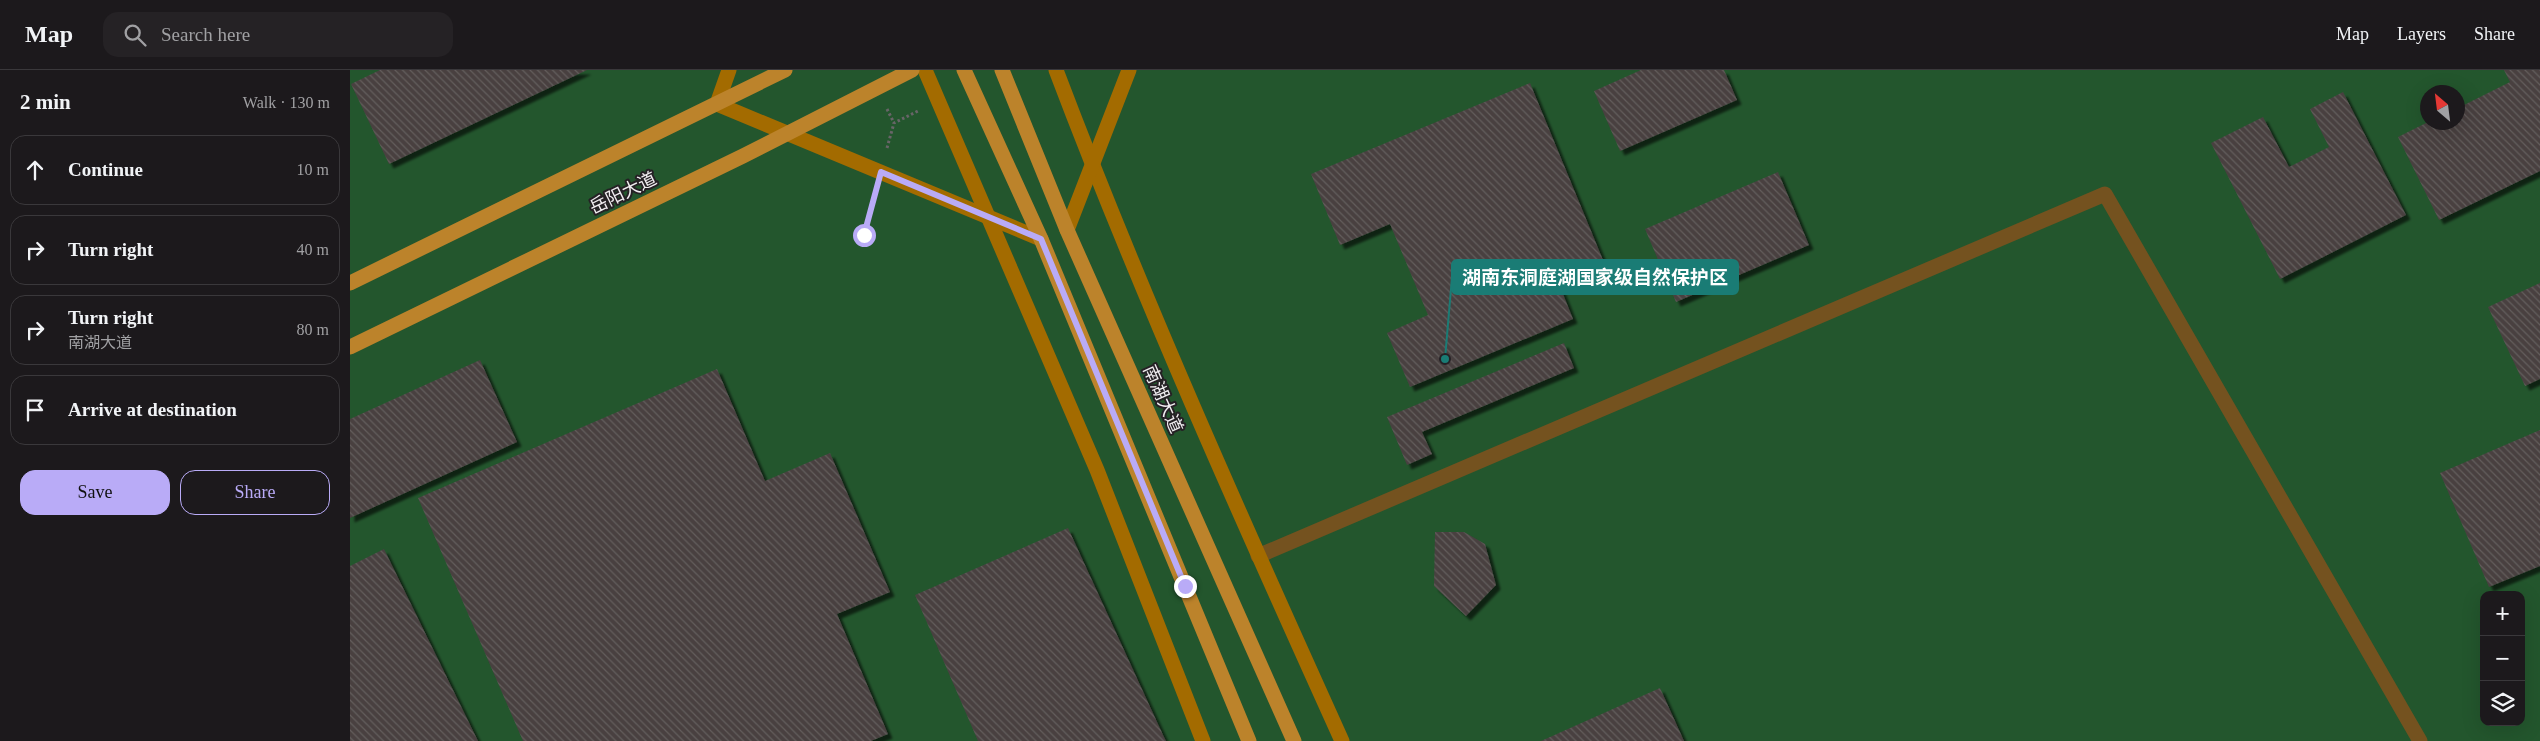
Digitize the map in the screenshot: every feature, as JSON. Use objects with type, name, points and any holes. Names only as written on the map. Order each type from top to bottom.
[{"type":"main road","points":[[717,104],[729,70]]},
{"type":"main road","points":[[350,283],[785,70]]},
{"type":"main road","name":"岳阳大道","points":[[350,347],[912,70]]},
{"type":"main road","points":[[925,70],[1097,470],[1203,741]]},
{"type":"main road","points":[[964,70],[1041,239],[1249,741]]},
{"type":"main road","name":"南湖大道","points":[[1002,70],[1067,230],[1294,741]]},
{"type":"main road","points":[[1056,70],[1091,164],[1258,556],[1342,741]]},
{"type":"main road","points":[[1067,230],[1129,70]]},
{"type":"main road","points":[[717,104],[1041,239]]},
{"type":"street","points":[[1258,556],[2105,194],[2420,741]]},
{"type":"path","points":[[864,235],[894,123],[938,101]]},
{"type":"green space","points":[[350,70],[2540,70],[2540,741],[350,741]]},
{"type":"building","points":[[380,70],[587,70],[389,164],[351,84]]},
{"type":"building","points":[[1641,70],[1724,70],[1737,100],[1620,151],[1594,91]]},
{"type":"building","points":[[2504,70],[2540,70],[2540,171],[2439,220],[2398,137],[2420,126],[2420,130],[2465,130],[2465,104],[2510,82]]},
{"type":"building","points":[[1530,83],[1603,260],[1557,279],[1573,319],[1410,387],[1387,333],[1428,315],[1390,224],[1340,245],[1311,174]]},
{"type":"building","points":[[2343,92],[2406,215],[2280,279],[2211,143],[2263,117],[2289,167],[2329,147],[2310,109]]},
{"type":"building","points":[[1778,172],[1809,245],[1676,302],[1645,229]]},
{"type":"building","points":[[2540,283],[2540,379],[2525,386],[2488,307]]},
{"type":"building","points":[[1564,343],[1574,368],[1422,432],[1432,454],[1407,465],[1387,417]]},
{"type":"building","points":[[480,360],[517,442],[350,518],[350,419]]},
{"type":"building","points":[[717,369],[765,481],[830,453],[890,592],[837,614],[888,734],[871,741],[523,741],[418,498]]},
{"type":"building","points":[[2540,430],[2540,566],[2489,587],[2440,473]]},
{"type":"building","points":[[1068,528],[1166,741],[978,741],[915,595]]},
{"type":"building","points":[[1435,532],[1464,532],[1485,544],[1496,585],[1466,616],[1434,586]]},
{"type":"building","points":[[384,549],[478,741],[350,741],[350,566]]},
{"type":"building","points":[[1660,688],[1684,741],[1541,741]]},
{"type":"place","name":"湖南东洞庭湖国家级自然保护区","points":[[1445,359]]},
{"type":"route","points":[[864,235],[881,172],[1041,239],[1185,586]]}]
